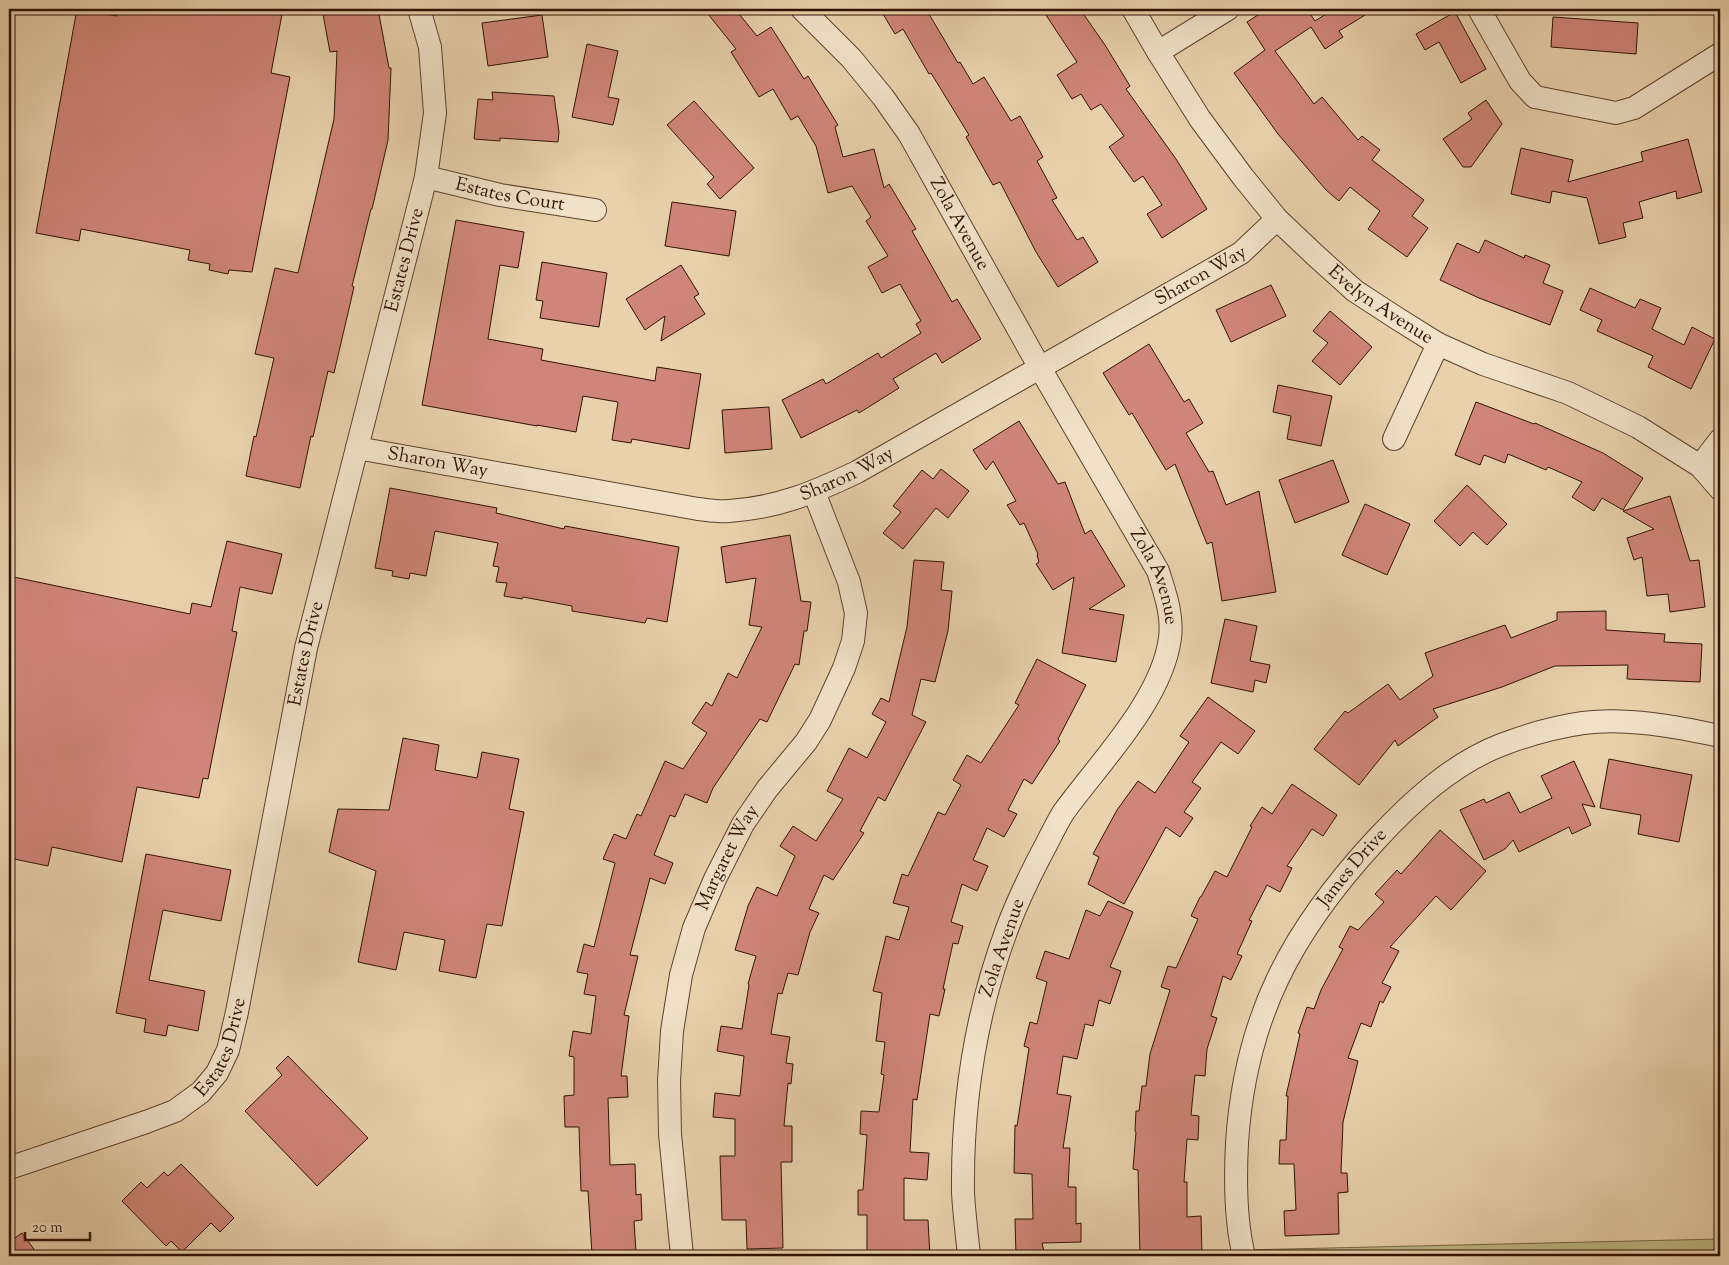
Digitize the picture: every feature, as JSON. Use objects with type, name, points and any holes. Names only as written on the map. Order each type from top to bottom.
[{"type":"street","name":"Estates Drive","points":[[9,1168],[146,1122],[175,1110],[201,1092],[217,1073],[228,1050],[237,1012],[306,648],[426,177],[435,113],[430,47],[419,9]]},
{"type":"street","name":"Zola Avenue","points":[[802,9],[851,58],[883,97],[909,134],[1040,368],[1158,571],[1169,606],[1170,636],[1164,666],[1148,699],[1062,815],[1032,871],[1007,928],[988,985],[974,1048],[965,1123],[963,1194],[969,1256]]},
{"type":"street","name":"Evelyn Avenue","points":[[1133,9],[1200,119],[1278,219],[1355,291],[1438,344],[1483,364],[1568,394],[1604,409],[1638,427],[1700,466],[1720,489]]},
{"type":"street","points":[[1158,52],[1228,9]]},
{"type":"street","points":[[1479,9],[1520,81],[1535,97],[1616,113],[1634,108],[1720,54]]},
{"type":"street","name":"Estates Court","points":[[426,177],[500,194],[595,210]]},
{"type":"street","name":"Sharon Way","points":[[358,448],[698,509],[727,511],[773,505],[814,492],[857,472],[1241,253],[1278,219]]},
{"type":"street","points":[[1394,439],[1438,344]]},
{"type":"street","points":[[1700,466],[1720,440]]},
{"type":"street","name":"Margaret Way","points":[[682,1256],[670,1134],[668,1081],[672,1030],[681,975],[694,928],[715,878],[743,824],[806,742],[820,720],[844,668],[853,641],[856,613],[850,582],[814,492]]},
{"type":"street","name":"James Drive","points":[[1244,1256],[1237,1206],[1236,1158],[1239,1113],[1247,1068],[1259,1023],[1275,981],[1298,940],[1324,902],[1356,861],[1390,824],[1425,792],[1462,765],[1500,745],[1542,732],[1584,723],[1626,722],[1675,727],[1720,736]]},
{"type":"shaded area","points":[[1720,1239],[1720,1256],[1244,1256],[1243,1250]]},
{"type":"building","points":[[77,9],[117,16],[118,9],[283,9],[271,73],[290,77],[252,272],[229,270],[228,274],[209,270],[210,264],[188,260],[190,250],[81,229],[79,241],[36,233]]},
{"type":"building","points":[[322,9],[378,9],[389,68],[391,68],[388,140],[352,286],[354,287],[334,373],[328,371],[300,488],[246,476],[274,358],[255,354],[275,268],[298,273],[334,119],[337,51],[330,52]]},
{"type":"building","points":[[704,9],[735,9],[757,36],[771,27],[804,79],[808,76],[838,125],[835,127],[843,157],[874,149],[884,188],[889,184],[916,229],[912,231],[952,302],[957,299],[981,339],[942,363],[936,353],[893,379],[899,388],[859,413],[857,410],[801,438],[782,400],[823,379],[826,384],[878,353],[881,358],[921,333],[916,324],[921,321],[900,284],[882,293],[868,267],[888,256],[866,221],[871,217],[852,186],[828,193],[816,146],[798,116],[791,120],[773,89],[759,97],[731,52],[736,49]]},
{"type":"building","points":[[880,9],[926,9],[958,63],[960,62],[973,84],[984,77],[1011,121],[1020,116],[1043,157],[1037,161],[1057,198],[1052,200],[1077,240],[1083,237],[1098,262],[1058,287],[1036,252],[1000,182],[993,185],[966,137],[969,135],[931,73],[929,74],[903,29],[895,34]]},
{"type":"building","points":[[1042,9],[1080,9],[1130,86],[1126,89],[1176,159],[1207,209],[1162,238],[1147,214],[1162,205],[1143,176],[1134,182],[1109,147],[1124,136],[1101,104],[1091,110],[1081,94],[1072,99],[1057,75],[1077,62]]},
{"type":"building","points":[[1267,9],[1307,9],[1315,21],[1334,9],[1375,9],[1339,31],[1343,37],[1325,49],[1311,27],[1275,51],[1314,104],[1322,97],[1358,140],[1362,136],[1380,150],[1372,160],[1424,200],[1412,216],[1428,228],[1407,257],[1368,229],[1380,211],[1350,187],[1339,201],[1326,190],[1278,134],[1234,73],[1265,50],[1247,22]]},
{"type":"building","points":[[1455,12],[1486,69],[1461,83],[1439,42],[1425,50],[1416,34]]},
{"type":"building","points":[[542,15],[548,57],[488,66],[482,23]]},
{"type":"building","points":[[1553,17],[1638,23],[1636,54],[1551,47]]},
{"type":"building","points":[[587,44],[618,51],[608,97],[619,99],[613,125],[572,117]]},
{"type":"building","points":[[492,92],[554,96],[559,132],[558,142],[500,138],[500,141],[474,139],[478,99],[493,100]]},
{"type":"building","points":[[1486,100],[1502,124],[1471,167],[1463,167],[1443,139],[1472,119],[1468,113]]},
{"type":"building","points":[[694,101],[754,168],[720,199],[707,184],[714,177],[667,125]]},
{"type":"building","points":[[1688,139],[1702,192],[1677,199],[1676,191],[1639,202],[1643,218],[1623,223],[1626,237],[1599,244],[1587,198],[1552,191],[1550,203],[1511,194],[1521,148],[1573,160],[1568,182],[1643,161],[1641,152]]},
{"type":"building","points":[[672,202],[736,211],[729,256],[665,246]]},
{"type":"building","points":[[456,220],[524,232],[518,268],[500,265],[488,339],[543,349],[541,360],[655,381],[657,367],[701,374],[689,449],[632,439],[631,443],[612,440],[618,402],[583,396],[576,432],[422,405]]},
{"type":"building","points":[[1485,240],[1524,258],[1525,255],[1550,265],[1543,283],[1563,291],[1550,325],[1479,298],[1440,280],[1457,243],[1479,253]]},
{"type":"building","points":[[542,262],[607,273],[599,327],[540,318],[543,301],[536,300]]},
{"type":"building","points":[[681,265],[699,294],[694,297],[705,314],[661,341],[665,316],[645,330],[626,299]]},
{"type":"building","points":[[1271,285],[1286,316],[1231,342],[1216,310]]},
{"type":"building","points":[[1590,288],[1635,308],[1640,299],[1661,308],[1652,329],[1684,345],[1692,327],[1715,339],[1691,389],[1648,367],[1653,356],[1597,331],[1602,320],[1580,310]]},
{"type":"building","points":[[1330,311],[1372,347],[1340,385],[1312,361],[1328,343],[1313,331]]},
{"type":"building","points":[[1149,344],[1184,402],[1189,399],[1203,423],[1186,433],[1209,472],[1213,471],[1226,505],[1259,491],[1276,592],[1222,601],[1212,542],[1207,544],[1175,464],[1166,470],[1132,413],[1129,415],[1103,373]]},
{"type":"building","points":[[1278,385],[1332,396],[1321,446],[1287,439],[1291,416],[1273,412]]},
{"type":"building","points":[[1476,402],[1535,423],[1603,453],[1643,478],[1623,510],[1602,498],[1594,511],[1572,497],[1582,482],[1548,467],[1546,470],[1508,454],[1505,463],[1484,455],[1480,465],[1455,455]]},
{"type":"building","points":[[769,407],[772,449],[725,453],[722,410]]},
{"type":"building","points":[[1019,421],[1058,484],[1065,482],[1085,534],[1091,530],[1125,586],[1089,609],[1124,615],[1116,662],[1062,653],[1074,577],[1053,590],[1036,564],[1039,562],[1038,554],[1024,523],[1020,525],[1007,505],[1016,501],[993,461],[986,470],[973,450]]},
{"type":"building","points":[[1333,460],[1349,502],[1295,523],[1279,480]]},
{"type":"building","points":[[941,469],[969,491],[948,518],[936,508],[903,549],[883,533],[901,512],[893,506],[922,470],[933,479]]},
{"type":"building","points":[[1467,485],[1507,524],[1487,545],[1473,532],[1460,546],[1434,521]]},
{"type":"building","points":[[390,488],[497,508],[496,513],[564,529],[565,526],[679,547],[667,622],[647,618],[645,623],[572,611],[572,606],[523,597],[522,599],[504,596],[507,583],[496,582],[499,567],[493,566],[498,543],[435,531],[426,576],[410,573],[409,579],[392,576],[393,571],[375,568]]},
{"type":"building","points":[[1670,496],[1690,561],[1699,560],[1705,607],[1670,612],[1668,594],[1647,596],[1642,557],[1634,560],[1627,538],[1654,529],[1623,511]]},
{"type":"building","points":[[1365,504],[1410,524],[1387,575],[1342,555]]},
{"type":"building","points":[[790,535],[801,601],[811,602],[799,665],[795,664],[767,722],[760,719],[713,788],[707,803],[685,794],[675,817],[670,815],[654,855],[673,863],[665,884],[650,878],[630,955],[638,956],[624,1015],[629,1016],[621,1076],[627,1076],[628,1097],[608,1098],[610,1165],[635,1164],[636,1195],[641,1194],[642,1220],[634,1221],[636,1252],[592,1254],[588,1191],[581,1191],[579,1127],[565,1127],[564,1096],[574,1095],[574,1057],[569,1056],[573,1031],[591,1034],[596,996],[584,994],[588,974],[577,972],[584,944],[594,947],[615,863],[603,859],[614,834],[626,839],[637,814],[641,816],[665,761],[683,769],[707,733],[692,723],[706,702],[712,706],[728,673],[737,678],[762,627],[749,625],[756,578],[726,583],[721,547]]},
{"type":"building","points":[[227,541],[282,554],[272,594],[240,587],[232,631],[237,632],[208,779],[203,778],[199,798],[137,787],[122,862],[52,847],[48,866],[9,858],[9,576],[190,614],[192,603],[211,607]]},
{"type":"building","points":[[914,560],[944,562],[941,590],[952,591],[948,631],[935,682],[921,679],[912,715],[926,722],[885,801],[878,797],[860,831],[864,833],[833,880],[824,875],[809,909],[819,913],[810,932],[798,975],[788,973],[782,994],[778,993],[771,1034],[790,1037],[786,1063],[793,1064],[791,1084],[788,1083],[784,1126],[792,1126],[792,1162],[781,1162],[783,1248],[747,1249],[746,1220],[722,1220],[720,1156],[735,1156],[735,1119],[713,1117],[715,1093],[740,1096],[744,1056],[717,1051],[721,1026],[742,1029],[748,984],[756,956],[735,950],[748,906],[757,887],[777,896],[795,856],[780,846],[793,826],[816,841],[843,799],[827,791],[849,748],[867,758],[886,722],[872,714],[881,698],[889,702],[907,627]]},
{"type":"building","points":[[1606,611],[1606,630],[1665,634],[1664,642],[1702,644],[1700,682],[1627,679],[1628,665],[1555,666],[1502,687],[1433,709],[1438,717],[1398,746],[1395,740],[1359,785],[1314,749],[1345,711],[1348,713],[1388,684],[1400,700],[1433,676],[1425,653],[1505,625],[1511,638],[1557,620],[1557,612]]},
{"type":"building","points":[[1225,619],[1257,626],[1250,661],[1270,665],[1266,683],[1255,680],[1253,692],[1211,683]]},
{"type":"building","points":[[1037,659],[1086,685],[1058,739],[1060,741],[1032,784],[1024,779],[1008,810],[1017,814],[1004,837],[987,828],[973,860],[988,866],[977,891],[962,884],[951,922],[963,926],[958,944],[953,943],[939,1016],[930,1014],[917,1100],[913,1099],[910,1152],[929,1153],[927,1180],[904,1178],[904,1220],[928,1220],[930,1256],[867,1256],[867,1215],[858,1215],[858,1190],[863,1190],[867,1135],[860,1134],[861,1111],[879,1112],[884,1075],[881,1074],[885,1042],[876,1041],[882,993],[873,991],[886,936],[899,940],[909,907],[893,903],[902,874],[908,876],[938,812],[945,815],[961,785],[953,780],[967,755],[981,763],[1019,705],[1015,703]]},
{"type":"building","points":[[1208,697],[1255,731],[1238,754],[1221,742],[1192,782],[1201,788],[1184,812],[1193,818],[1180,837],[1166,827],[1124,904],[1088,884],[1099,857],[1093,854],[1117,810],[1138,781],[1155,793],[1189,742],[1180,736]]},
{"type":"building","points":[[403,738],[439,745],[435,770],[477,778],[482,752],[519,759],[509,809],[524,812],[502,926],[487,924],[476,978],[439,971],[445,940],[404,932],[396,970],[358,962],[376,871],[329,852],[338,809],[389,810]]},
{"type":"building","points":[[1609,759],[1692,775],[1679,842],[1638,834],[1641,815],[1600,808]]},
{"type":"building","points":[[1574,761],[1595,807],[1582,804],[1591,825],[1572,834],[1569,827],[1519,852],[1513,840],[1505,849],[1484,860],[1460,810],[1484,799],[1486,803],[1509,792],[1520,813],[1552,798],[1541,776]]},
{"type":"building","points":[[1292,784],[1337,815],[1323,836],[1312,829],[1287,866],[1292,868],[1280,892],[1267,885],[1249,920],[1252,921],[1237,954],[1242,956],[1231,980],[1223,976],[1211,1016],[1217,1018],[1207,1049],[1205,1076],[1195,1075],[1191,1115],[1199,1116],[1198,1140],[1187,1139],[1184,1182],[1187,1182],[1187,1217],[1201,1216],[1202,1256],[1140,1256],[1138,1170],[1133,1169],[1136,1111],[1139,1111],[1142,1086],[1146,1086],[1150,1054],[1170,990],[1161,987],[1168,966],[1176,968],[1198,919],[1191,916],[1215,871],[1227,877],[1252,827],[1250,826],[1262,807],[1272,814]]},
{"type":"building","points":[[1440,830],[1486,871],[1451,910],[1436,896],[1390,947],[1399,951],[1382,983],[1391,987],[1383,1003],[1380,1001],[1371,1027],[1361,1023],[1348,1058],[1358,1061],[1343,1122],[1341,1173],[1347,1173],[1348,1192],[1338,1193],[1339,1234],[1285,1236],[1284,1211],[1296,1210],[1294,1164],[1279,1164],[1280,1140],[1286,1140],[1288,1096],[1286,1096],[1300,1034],[1298,1033],[1307,1007],[1314,1009],[1321,990],[1343,949],[1339,947],[1350,926],[1358,930],[1384,902],[1375,894],[1397,870],[1401,874]]},
{"type":"building","points":[[146,854],[231,870],[221,921],[163,910],[149,980],[205,991],[198,1031],[168,1025],[166,1036],[144,1032],[146,1019],[116,1013]]},
{"type":"building","points":[[1108,901],[1133,912],[1110,967],[1121,971],[1110,1004],[1099,1000],[1093,1026],[1085,1024],[1077,1059],[1063,1056],[1057,1094],[1071,1096],[1063,1148],[1070,1148],[1068,1187],[1076,1187],[1076,1224],[1081,1223],[1081,1242],[1042,1243],[1045,1256],[1016,1256],[1015,1219],[1033,1219],[1032,1174],[1014,1173],[1015,1125],[1017,1126],[1029,1048],[1024,1046],[1030,1022],[1037,1024],[1047,982],[1036,978],[1045,951],[1069,959],[1086,910],[1100,916]]},
{"type":"building","points":[[288,1056],[368,1138],[317,1186],[245,1111],[282,1075],[276,1068]]},
{"type":"building","points":[[181,1164],[234,1218],[220,1232],[211,1223],[182,1252],[171,1241],[166,1246],[122,1201],[141,1182],[147,1188],[164,1172],[168,1176]]},
{"type":"building","points":[[22,1233],[39,1256],[9,1256],[9,1242]]}]
